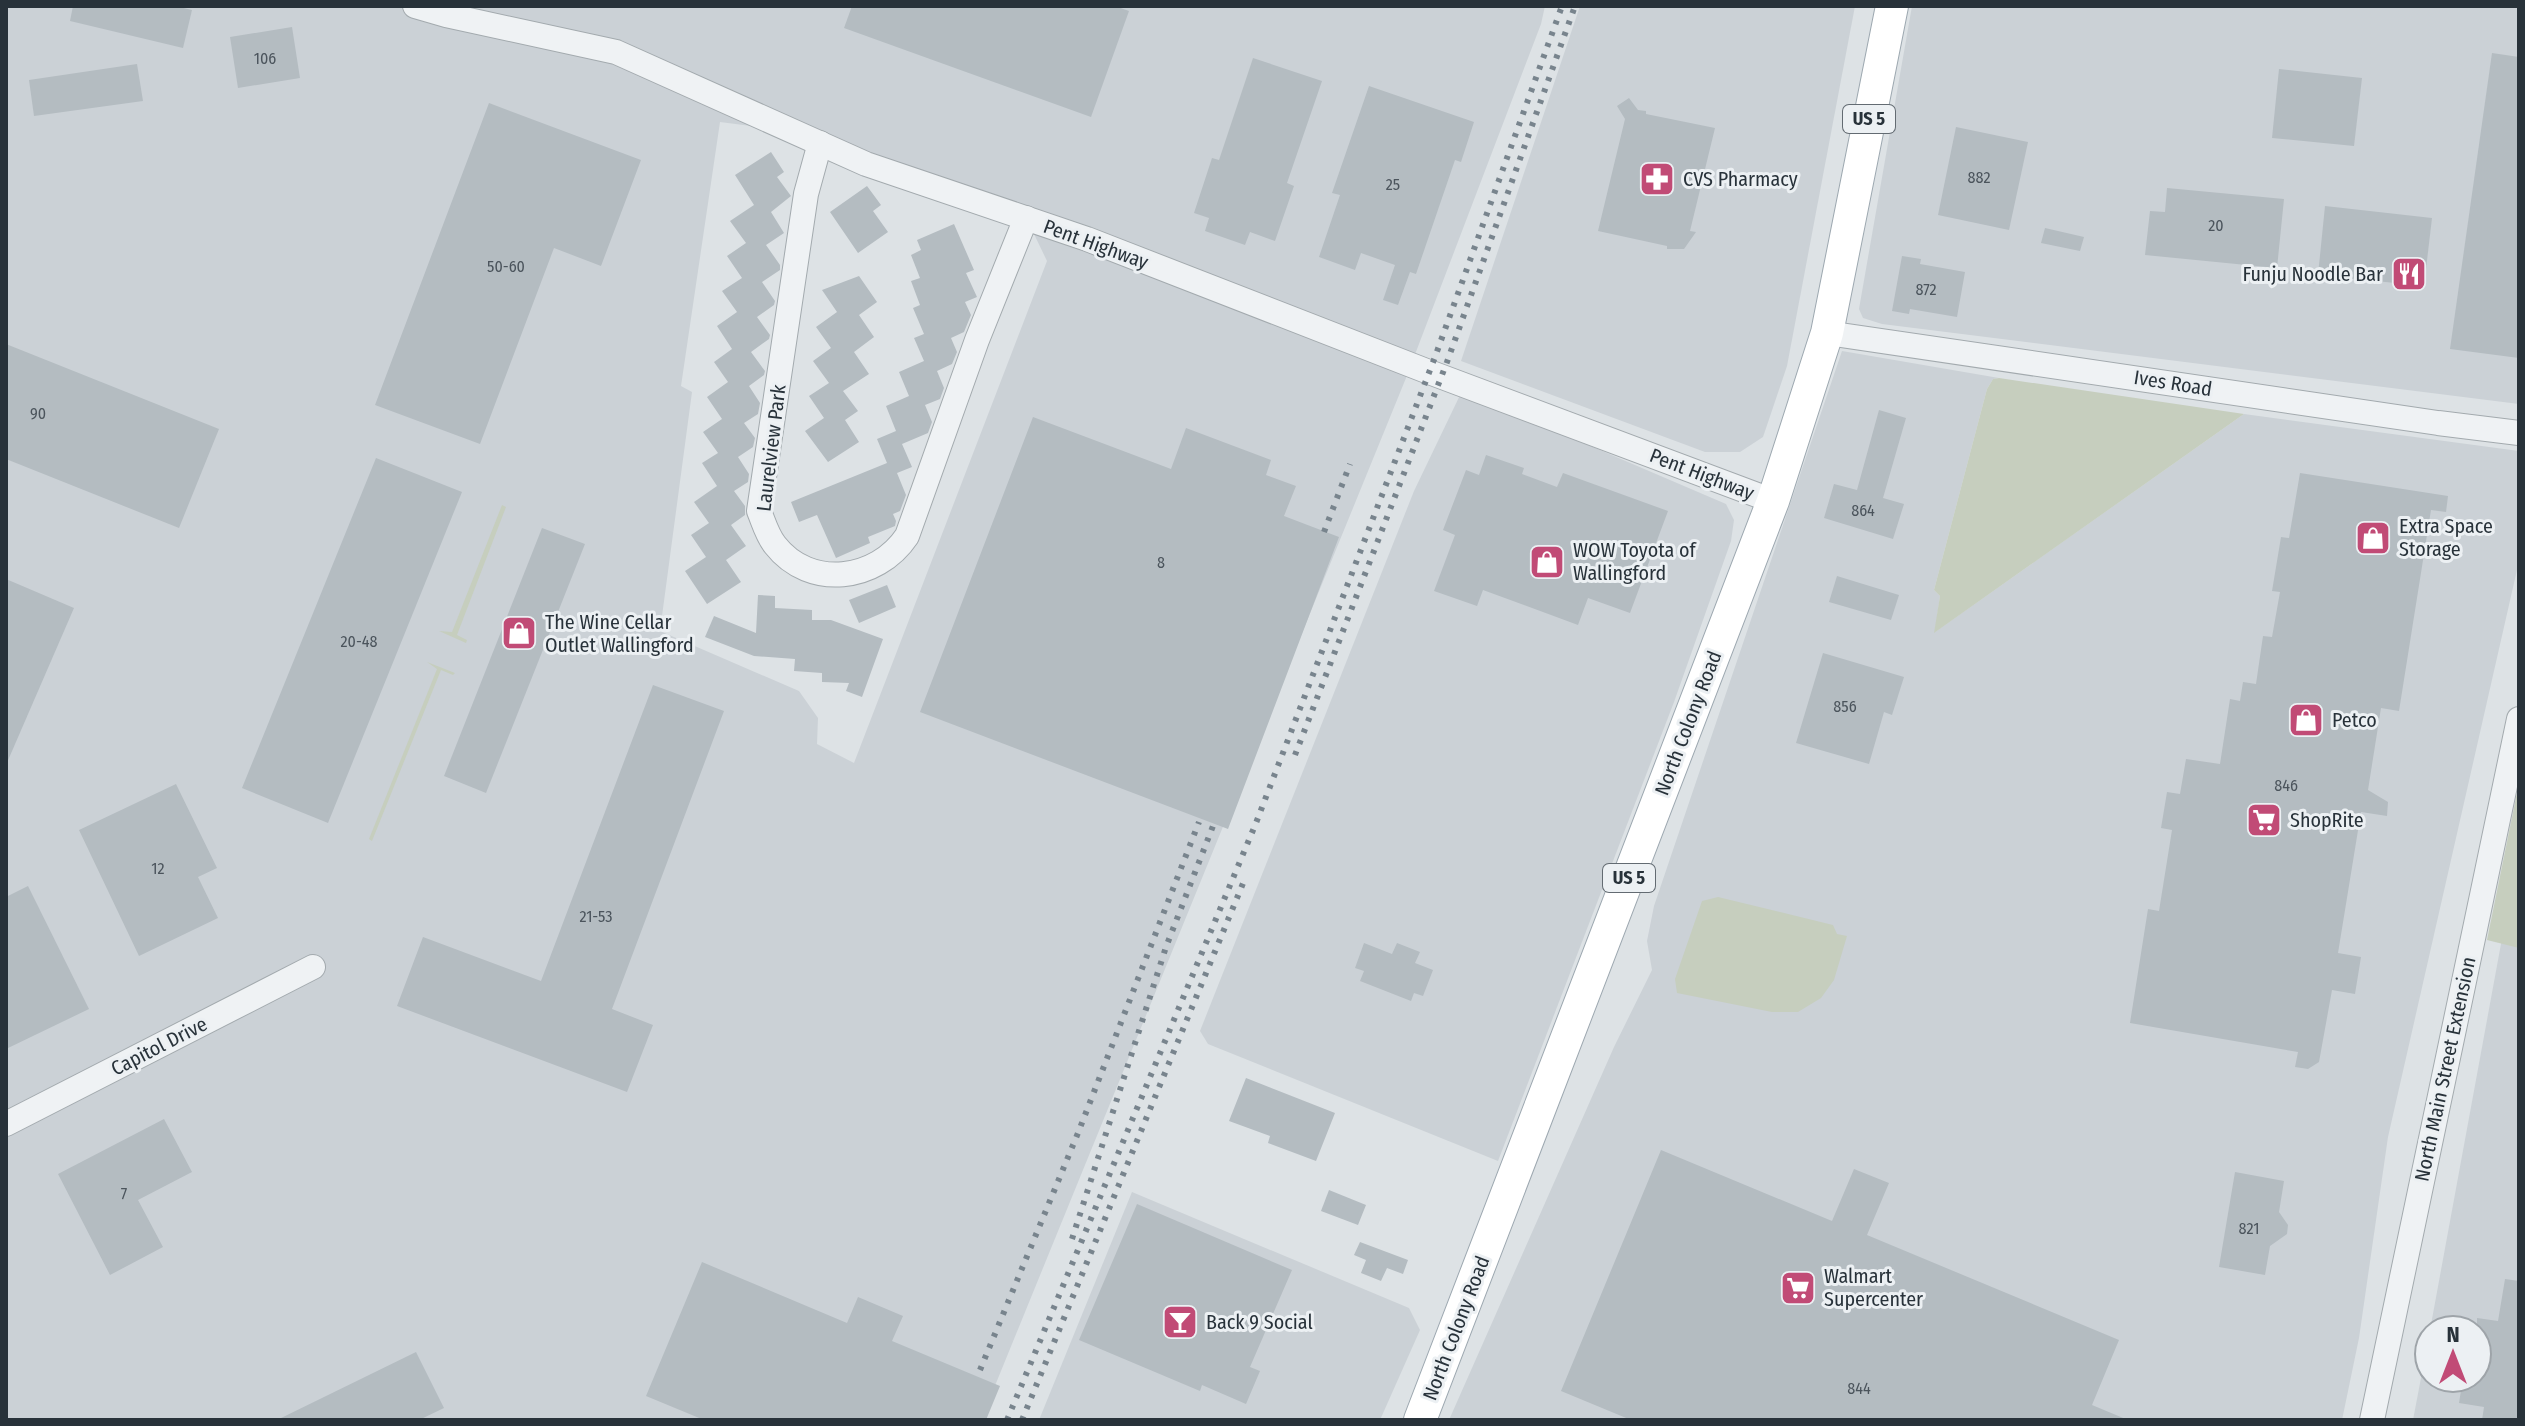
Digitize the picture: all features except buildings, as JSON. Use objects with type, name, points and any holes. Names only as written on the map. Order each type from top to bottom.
[{"type":"main road","name":"North Colony Road","points":[[1420,1420],[1773,501],[1827,333],[1892,6]]},
{"type":"street","name":"Pent Highway","points":[[415,6],[616,52],[866,164],[1026,218],[1773,501]]},
{"type":"street","name":"Laurelview Park","points":[[820,143],[806,194],[759,511],[768,536],[781,552],[810,571],[836,576],[863,572],[890,556],[907,536],[977,340],[1026,218]]},
{"type":"street","name":"Ives Road","points":[[1827,333],[2519,433]]},
{"type":"street","name":"North Main Street Extension","points":[[2372,1420],[2519,719]]},
{"type":"street","name":"Capitol Drive","points":[[6,1124],[313,967]]},
{"type":"shaded area","points":[[6,6],[1545,6],[1541,24],[1406,378],[981,1420],[6,1420]],"holes":[[[720,122],[751,126],[1034,234],[1047,261],[854,763],[817,744],[818,718],[799,691],[660,631],[692,392],[681,386]]]},
{"type":"shaded area","points":[[1580,6],[1855,6],[1787,366],[1763,437],[1740,452],[1705,452],[1461,361]]},
{"type":"shaded area","points":[[1912,6],[2519,6],[2519,404],[1882,324],[1863,318],[1859,309]]},
{"type":"shaded area","points":[[1842,351],[1999,378],[1993,379],[1987,389],[1934,590],[1940,596],[1935,632],[2244,414],[2519,451],[2519,561],[2388,1137],[2359,1338],[2342,1420],[1449,1420],[1614,1047],[1652,970],[1647,941],[1654,906]]},
{"type":"shaded area","points":[[1462,391],[1726,504],[1734,520],[1731,541],[1674,702],[1498,1161],[1208,1044],[1200,1031],[1414,491]]},
{"type":"shaded area","points":[[2519,846],[2519,1420],[2413,1420],[2418,1394],[2493,1394],[2493,1314],[2433,1314]]},
{"type":"shaded area","points":[[1132,1192],[1409,1308],[1420,1330],[1380,1420],[1039,1420]]},
{"type":"green space","points":[[1993,379],[2244,414],[1934,633],[1940,596],[1934,590],[1987,389]]},
{"type":"green space","points":[[502,505],[506,507],[457,635],[467,640],[466,643],[439,631],[452,632]]},
{"type":"green space","points":[[427,662],[455,673],[441,670],[372,841],[369,839],[437,669]]},
{"type":"green space","points":[[2519,783],[2519,948],[2487,940]]},
{"type":"green space","points":[[1718,897],[1833,925],[1837,934],[1847,936],[1834,980],[1821,998],[1798,1012],[1772,1012],[1677,993],[1675,979],[1702,901]]},
{"type":"railway","points":[[1007,1420],[1256,823],[1435,357],[1562,6]]},
{"type":"railway","points":[[1295,755],[1447,362],[1575,6]]},
{"type":"railway","points":[[1324,532],[1350,464]]},
{"type":"railway","points":[[980,1370],[1078,1133],[1199,822]]},
{"type":"railway","points":[[1072,1239],[1166,947],[1213,826]]},
{"type":"railway","points":[[1022,1420],[1244,881]]},
{"type":"place","name":"CVS Pharmacy","points":[[1657,179]]},
{"type":"place","name":"Funju Noodle Bar","points":[[2409,274]]},
{"type":"place","name":"Extra Space Storage","points":[[2373,538]]},
{"type":"place","name":"WOW Toyota of Wallingford","points":[[1547,562]]},
{"type":"place","name":"The Wine Cellar Outlet Wallingford","points":[[519,633]]},
{"type":"place","name":"Petco","points":[[2306,720]]},
{"type":"place","name":"ShopRite","points":[[2264,820]]},
{"type":"place","name":"Walmart Supercenter","points":[[1798,1288]]},
{"type":"place","name":"Back 9 Social","points":[[1180,1322]]}]
